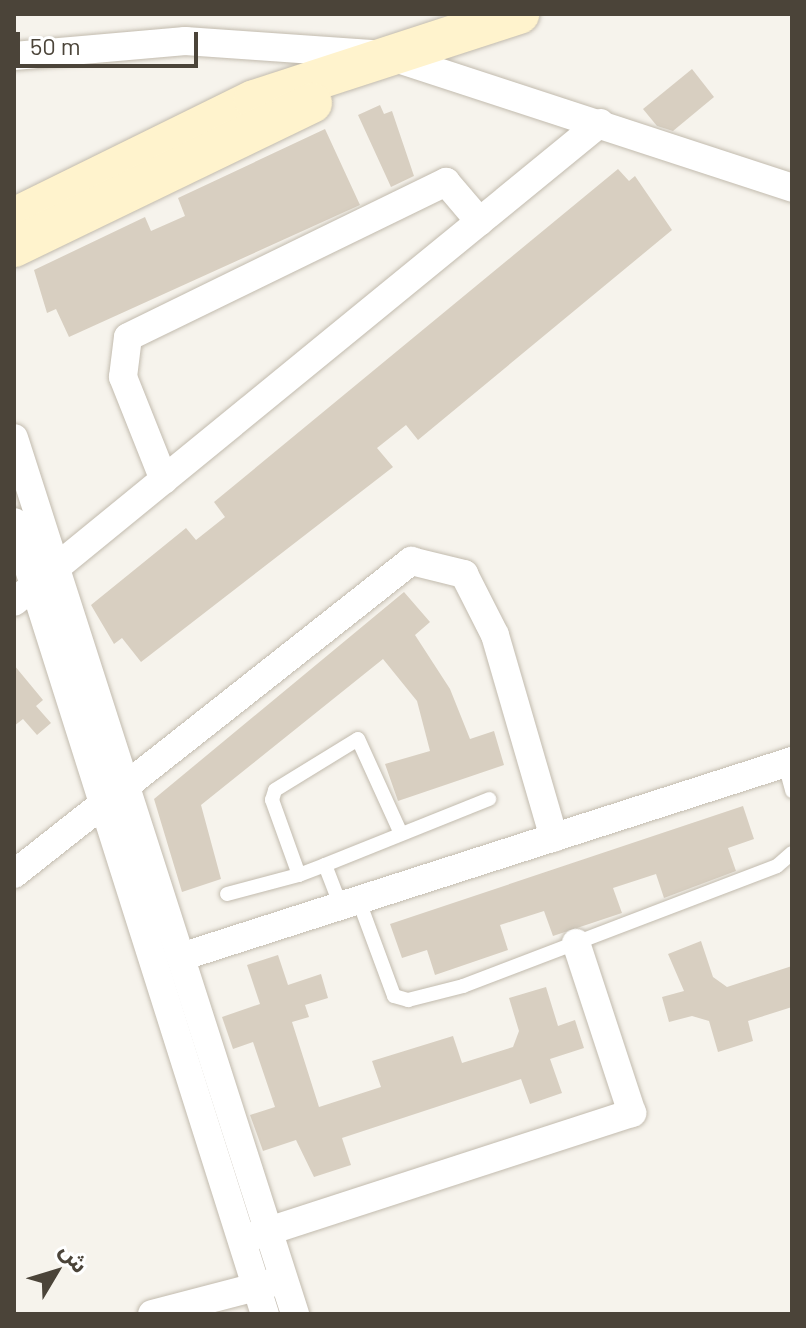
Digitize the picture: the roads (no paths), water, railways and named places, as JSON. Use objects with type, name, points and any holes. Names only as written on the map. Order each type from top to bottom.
[{"type":"street","points":[[14,218],[217,116],[386,55],[519,14]]},
{"type":"street","points":[[14,56],[185,41],[386,55],[792,188]]},
{"type":"street","points":[[14,247],[312,104],[386,55]]},
{"type":"street","points":[[35,586],[600,123]]},
{"type":"street","points":[[164,480],[123,377],[128,337],[446,182],[480,222]]},
{"type":"street","points":[[14,438],[35,586],[127,787],[184,956],[254,1236],[255,1287],[265,1314]]},
{"type":"street","points":[[14,522],[103,806],[254,1236],[283,1279],[287,1312]]},
{"type":"street","points":[[14,874],[411,561],[441,563],[464,574],[495,635],[554,838]]},
{"type":"street","points":[[184,956],[351,907],[788,762]]},
{"type":"street","points":[[254,1236],[632,1113],[576,943]]},
{"type":"street","points":[[152,1314],[283,1279]]},
{"type":"lane","points":[[299,875],[272,800],[275,790],[358,739],[371,755],[401,834]]},
{"type":"lane","points":[[788,762],[792,791]]},
{"type":"lane","points":[[227,894],[299,875],[489,799]]},
{"type":"lane","points":[[325,865],[351,907],[394,996],[408,1000],[576,943],[777,866],[792,853]]}]
